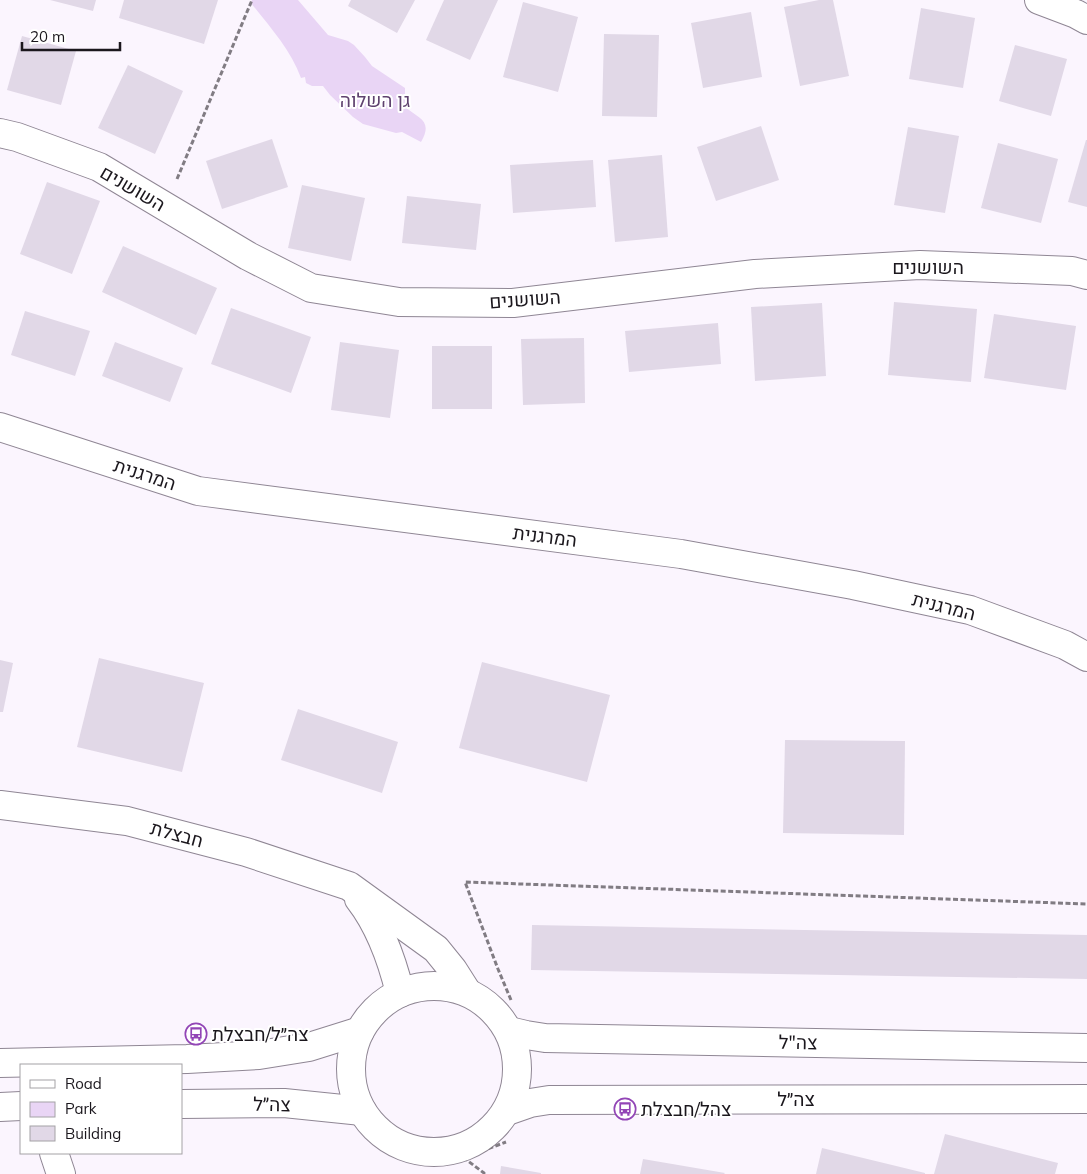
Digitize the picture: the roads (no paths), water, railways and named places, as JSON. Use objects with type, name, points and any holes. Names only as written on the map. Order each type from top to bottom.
[{"type":"street","points":[[1039,0],[1087,20]]},
{"type":"street","name":"השושנים","points":[[0,133],[17,137],[99,167],[248,256],[311,288],[399,302],[513,303],[755,274],[920,265],[1072,271],[1087,275]]},
{"type":"street","name":"המרגנית","points":[[0,427],[198,492],[681,554],[853,585],[970,610],[1065,645],[1087,657]]},
{"type":"street","name":"חבצלת","points":[[0,805],[127,821],[246,852],[349,886],[436,949],[453,970],[467,992]]},
{"type":"street","points":[[349,886],[366,908],[386,947],[400,993]]},
{"type":"street","points":[[422,986],[445,986],[467,992],[484,1002],[517,1033],[518,1071],[515,1092],[507,1111],[491,1130],[471,1144],[447,1151],[422,1152],[398,1144],[378,1131],[362,1111],[352,1086],[351,1058],[360,1031],[377,1008],[400,993],[422,986]]},
{"type":"street","points":[[0,1064],[187,1060],[259,1055],[308,1047],[360,1031]]},
{"type":"street","name":"צה\"ל","points":[[517,1033],[545,1038],[1087,1048]]},
{"type":"street","name":"צה״ל","points":[[507,1111],[530,1103],[549,1100],[1087,1099]]},
{"type":"street","name":"צה״ל","points":[[182,1104],[284,1103],[362,1111]]},
{"type":"street","points":[[0,1107],[20,1106]]},
{"type":"street","points":[[54,1154],[61,1174]]},
{"type":"place","name":"צה״ל/חבצלת","points":[[196,1034]]},
{"type":"place","name":"צהל/חבצלת","points":[[625,1109]]},
{"type":"park label","name":"גן השלוה","points":[[375,100]]}]
